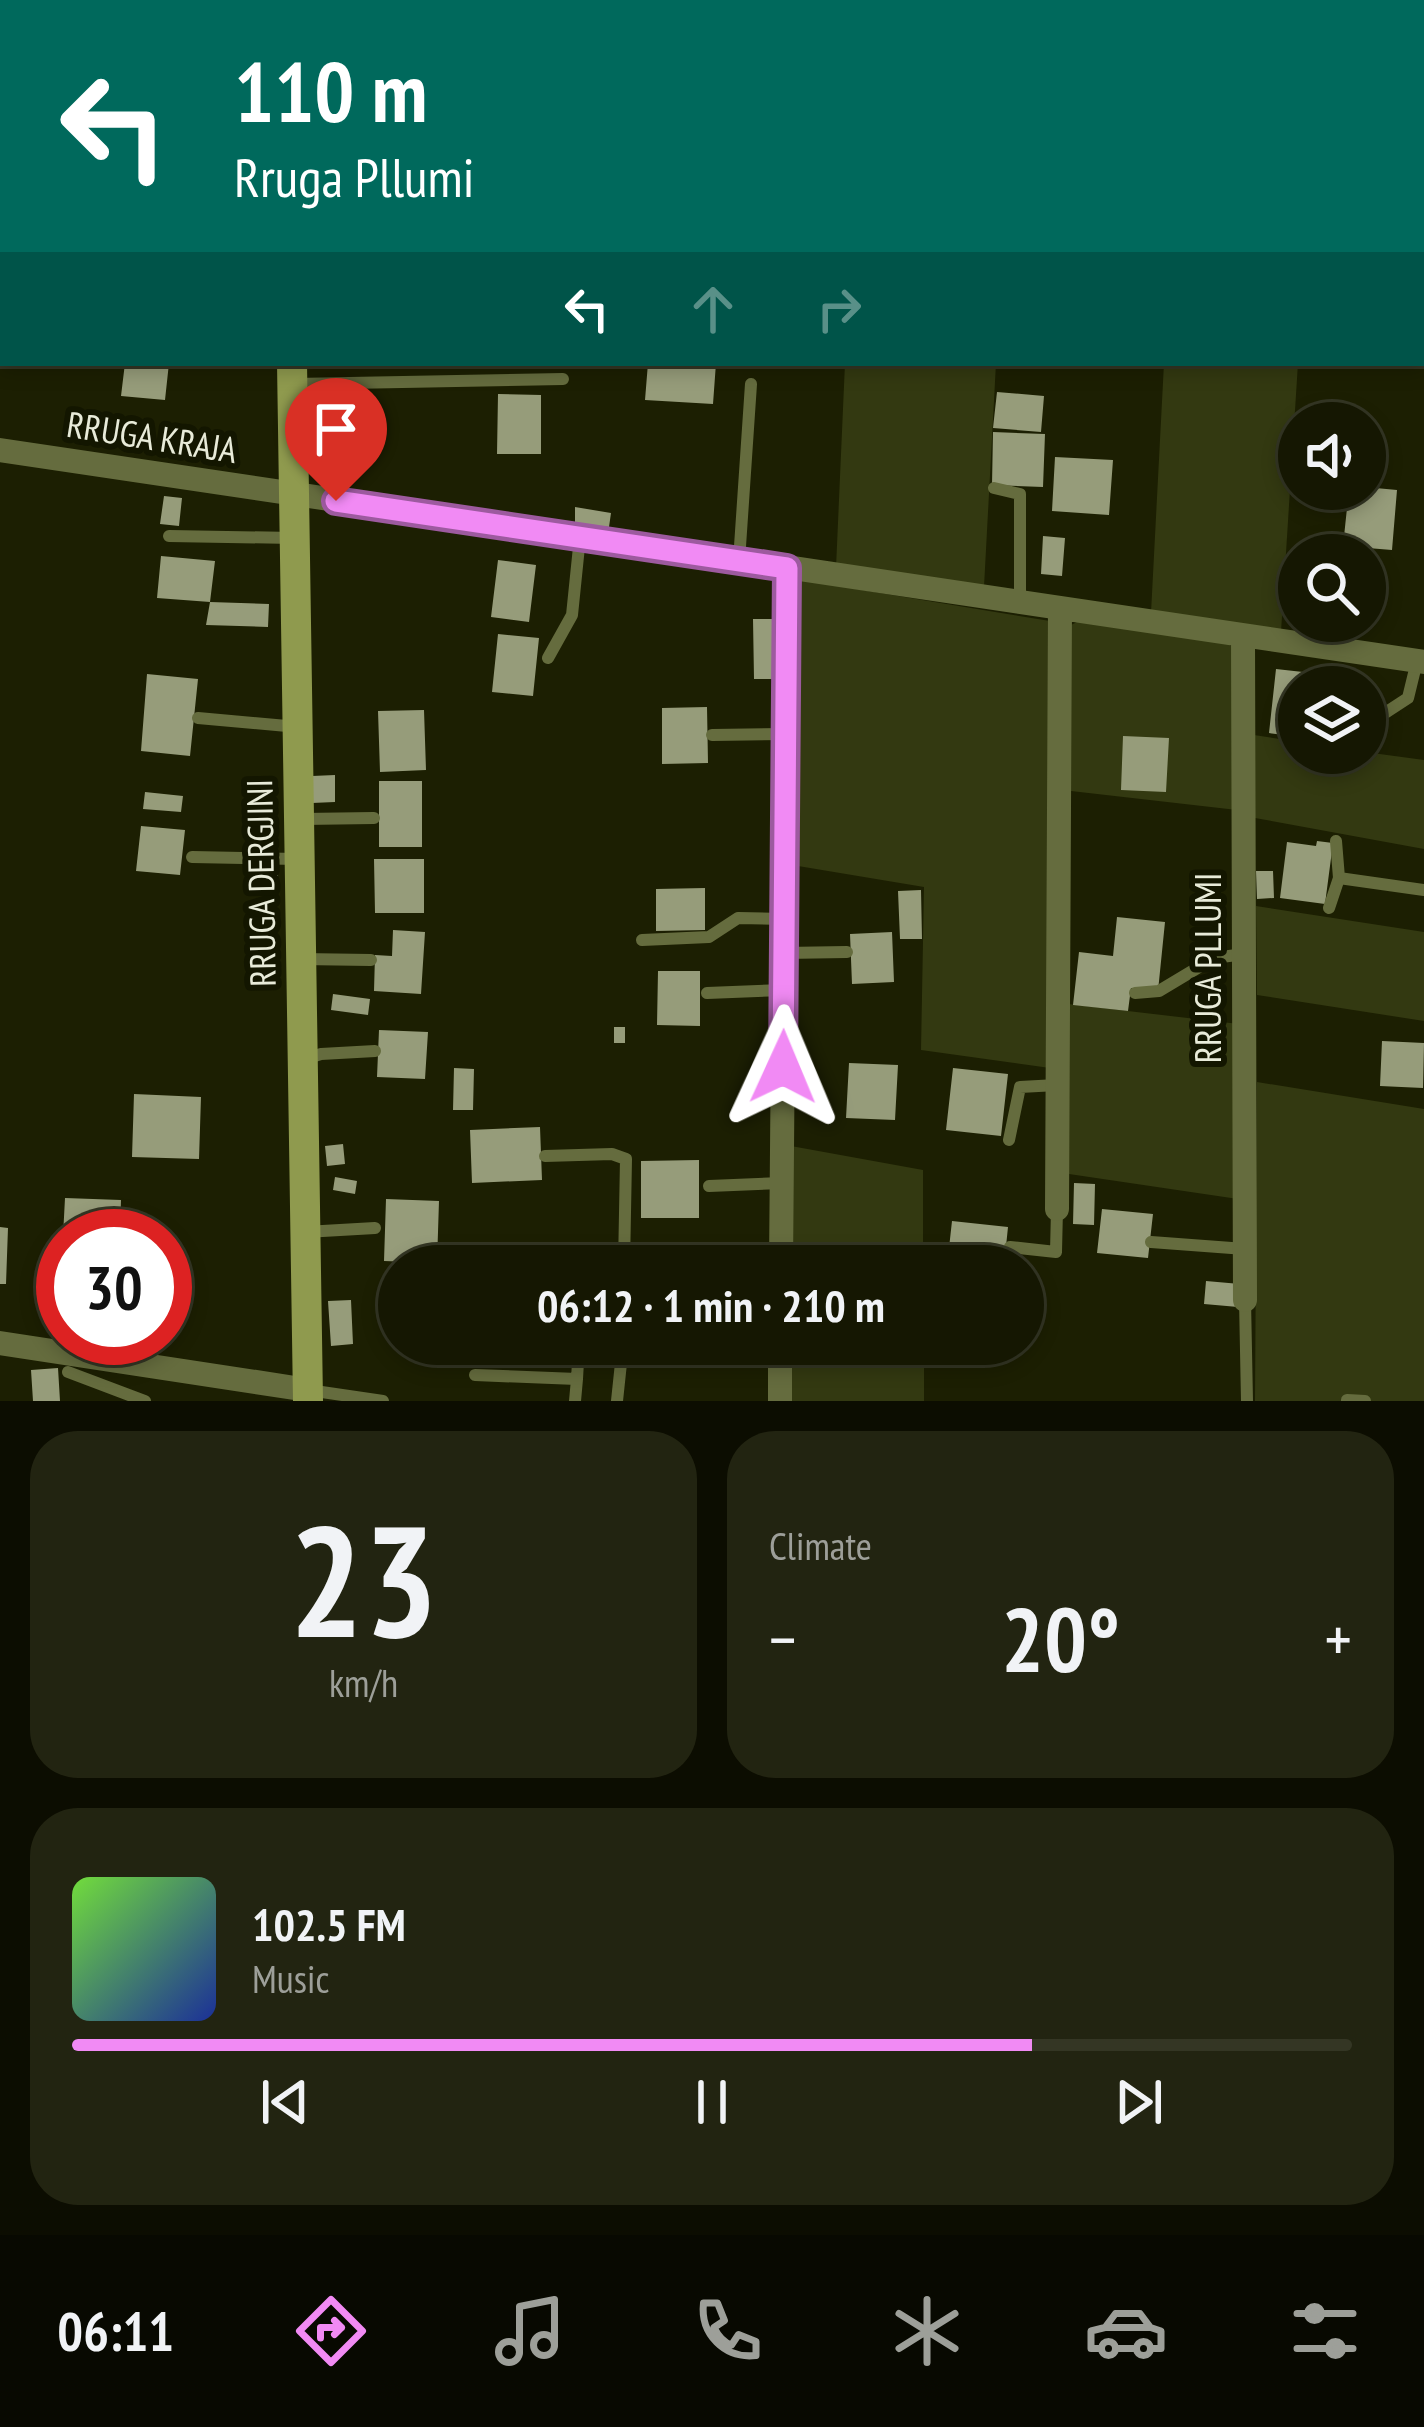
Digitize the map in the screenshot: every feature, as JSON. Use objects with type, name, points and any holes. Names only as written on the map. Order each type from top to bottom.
[{"type":"street","name":"RRUGA DERGJINI","points":[[292,373],[308,1396]]},
{"type":"street","name":"RRUGA KRAJA","points":[[0,450],[294,495]]},
{"type":"street","points":[[294,495],[1421,662]]},
{"type":"street","points":[[781,1245],[787,568]]},
{"type":"street","points":[[1057,1209],[1060,608]]},
{"type":"street","name":"RRUGA PLLUMI","points":[[1243,636],[1245,1300]]},
{"type":"street","points":[[0,1343],[308,1396]]},
{"type":"street","points":[[780,1401],[781,1365]]},
{"type":"lane","points":[[292,373],[563,379]]},
{"type":"lane","points":[[739,561],[751,385]]},
{"type":"lane","points":[[994,488],[1020,494],[1020,602]]},
{"type":"lane","points":[[169,536],[295,538]]},
{"type":"lane","points":[[548,658],[572,615],[580,538]]},
{"type":"lane","points":[[1386,712],[1408,698],[1421,662]]},
{"type":"lane","points":[[198,718],[298,728]]},
{"type":"lane","points":[[712,735],[786,734]]},
{"type":"lane","points":[[299,819],[374,818]]},
{"type":"lane","points":[[1329,908],[1339,878],[1336,842]]},
{"type":"lane","points":[[192,857],[300,859]]},
{"type":"lane","points":[[1339,878],[1424,890]]},
{"type":"lane","points":[[642,940],[709,937],[738,918],[784,919]]},
{"type":"lane","points":[[784,953],[847,952]]},
{"type":"lane","points":[[1135,993],[1159,991],[1214,958],[1244,954]]},
{"type":"lane","points":[[301,959],[371,960]]},
{"type":"lane","points":[[707,992],[784,990]]},
{"type":"lane","points":[[303,1060],[321,1054],[375,1052]]},
{"type":"lane","points":[[1010,1140],[1020,1088],[1057,1085]]},
{"type":"lane","points":[[545,1156],[612,1154],[626,1159],[624,1245]]},
{"type":"lane","points":[[709,1186],[782,1183]]},
{"type":"lane","points":[[1044,1250],[1056,1252],[1057,1209]]},
{"type":"lane","points":[[305,1232],[375,1228]]},
{"type":"lane","points":[[1151,1242],[1245,1249]]},
{"type":"lane","points":[[1245,1300],[1247,1401]]},
{"type":"lane","points":[[575,1401],[578,1365]]},
{"type":"lane","points":[[617,1401],[621,1365]]},
{"type":"lane","points":[[68,1372],[145,1401]]},
{"type":"lane","points":[[475,1376],[577,1379]]},
{"type":"lane","points":[[308,1396],[383,1401]]},
{"type":"lane","points":[[1347,1400],[1364,1401]]},
{"type":"green space","points":[[845,366],[996,366],[984,587],[836,568]]},
{"type":"green space","points":[[1164,366],[1298,366],[1296,402],[1278,402],[1278,510],[1289,510],[1287,534],[1278,534],[1278,632],[1151,613]]},
{"type":"green space","points":[[795,579],[1050,621],[1050,1068],[921,1050],[924,887],[792,865]]},
{"type":"green space","points":[[1079,621],[1228,644],[1237,650],[1237,810],[1071,791],[1071,625]]},
{"type":"green space","points":[[1254,735],[1278,739],[1278,774],[1386,774],[1386,755],[1424,760],[1424,849],[1255,818]]},
{"type":"green space","points":[[1256,906],[1424,932],[1424,1021],[1257,995]]},
{"type":"green space","points":[[1068,1004],[1239,1024],[1238,1199],[1069,1174]]},
{"type":"green space","points":[[1257,1082],[1424,1109],[1424,1401],[1255,1401]]},
{"type":"green space","points":[[791,1146],[923,1170],[923,1245],[789,1245]]},
{"type":"green space","points":[[788,1365],[924,1365],[924,1401],[788,1401]]},
{"type":"building","points":[[125,366],[169,366],[165,400],[121,396]]},
{"type":"building","points":[[648,366],[716,366],[713,404],[645,400]]},
{"type":"building","points":[[997,392],[1044,396],[1041,432],[993,428]]},
{"type":"building","points":[[498,394],[541,395],[541,454],[497,454]]},
{"type":"building","points":[[993,432],[1045,434],[1043,487],[992,485]]},
{"type":"building","points":[[343,441],[345,467],[323,468],[321,443]]},
{"type":"building","points":[[1055,457],[1113,460],[1109,515],[1052,511]]},
{"type":"building","points":[[1386,489],[1397,490],[1392,550],[1386,550],[1386,534],[1344,534],[1347,510],[1386,510]]},
{"type":"building","points":[[164,496],[182,498],[179,526],[160,524]]},
{"type":"building","points":[[575,507],[611,513],[609,527],[575,524]]},
{"type":"building","points":[[1043,536],[1065,538],[1062,576],[1041,574]]},
{"type":"building","points":[[161,556],[215,561],[210,602],[157,598]]},
{"type":"building","points":[[498,560],[536,565],[529,622],[491,617]]},
{"type":"building","points":[[210,602],[269,604],[268,627],[206,625]]},
{"type":"building","points":[[753,619],[774,619],[774,679],[754,679]]},
{"type":"building","points":[[498,634],[539,638],[533,696],[492,692]]},
{"type":"building","points":[[1276,669],[1278,669],[1278,734],[1269,733]]},
{"type":"building","points":[[147,674],[198,679],[190,756],[141,751]]},
{"type":"building","points":[[707,707],[708,763],[662,764],[662,708]]},
{"type":"building","points":[[424,710],[426,770],[380,772],[378,711]]},
{"type":"building","points":[[1123,736],[1169,738],[1166,792],[1121,790]]},
{"type":"building","points":[[335,775],[335,802],[312,803],[312,776]]},
{"type":"building","points":[[379,781],[422,781],[422,847],[379,847]]},
{"type":"building","points":[[145,792],[183,796],[181,812],[143,809]]},
{"type":"building","points":[[141,826],[185,830],[180,875],[136,871]]},
{"type":"building","points":[[1317,841],[1333,843],[1325,904],[1280,898],[1287,842],[1316,846]]},
{"type":"building","points":[[374,859],[424,859],[424,913],[375,913]]},
{"type":"building","points":[[259,867],[278,868],[278,882],[259,881]]},
{"type":"building","points":[[1256,871],[1273,871],[1274,898],[1257,899]]},
{"type":"building","points":[[705,888],[705,930],[656,931],[656,889]]},
{"type":"building","points":[[921,890],[922,939],[900,939],[898,891]]},
{"type":"building","points":[[1117,917],[1165,922],[1158,991],[1131,988],[1128,1011],[1073,1005],[1079,952],[1113,956]]},
{"type":"building","points":[[393,930],[425,932],[421,994],[374,991],[375,955],[392,956]]},
{"type":"building","points":[[892,932],[894,982],[852,984],[850,934]]},
{"type":"building","points":[[658,971],[700,971],[700,1026],[657,1025]]},
{"type":"building","points":[[333,994],[370,999],[368,1015],[331,1010]]},
{"type":"building","points":[[614,1027],[625,1027],[625,1043],[614,1043]]},
{"type":"building","points":[[379,1030],[428,1032],[425,1079],[377,1077]]},
{"type":"building","points":[[1382,1041],[1424,1043],[1423,1088],[1380,1086]]},
{"type":"building","points":[[849,1063],[898,1065],[895,1120],[846,1118]]},
{"type":"building","points":[[454,1068],[474,1069],[473,1110],[453,1110]]},
{"type":"building","points":[[953,1068],[1008,1074],[1001,1136],[946,1130]]},
{"type":"building","points":[[134,1094],[201,1097],[199,1159],[132,1157]]},
{"type":"building","points":[[540,1127],[542,1180],[472,1183],[470,1130]]},
{"type":"building","points":[[343,1144],[345,1164],[327,1166],[325,1146]]},
{"type":"building","points":[[699,1160],[699,1218],[641,1218],[641,1161]]},
{"type":"building","points":[[335,1177],[357,1181],[355,1194],[333,1190]]},
{"type":"building","points":[[1074,1183],[1095,1184],[1094,1225],[1073,1224]]},
{"type":"building","points":[[65,1198],[121,1200],[121,1209],[64,1209]]},
{"type":"building","points":[[386,1199],[439,1201],[438,1245],[385,1245]]},
{"type":"building","points":[[1102,1209],[1153,1214],[1148,1258],[1097,1253]]},
{"type":"building","points":[[952,1221],[1008,1227],[1006,1245],[949,1245]]},
{"type":"building","points":[[0,1227],[8,1228],[6,1284],[0,1284]]},
{"type":"building","points":[[1206,1281],[1240,1284],[1238,1307],[1204,1304]]},
{"type":"building","points":[[351,1300],[353,1344],[331,1346],[328,1301]]},
{"type":"building","points":[[58,1368],[60,1401],[33,1401],[31,1370]]},
{"type":"route","points":[[336,501],[787,568],[783,1067]]}]
